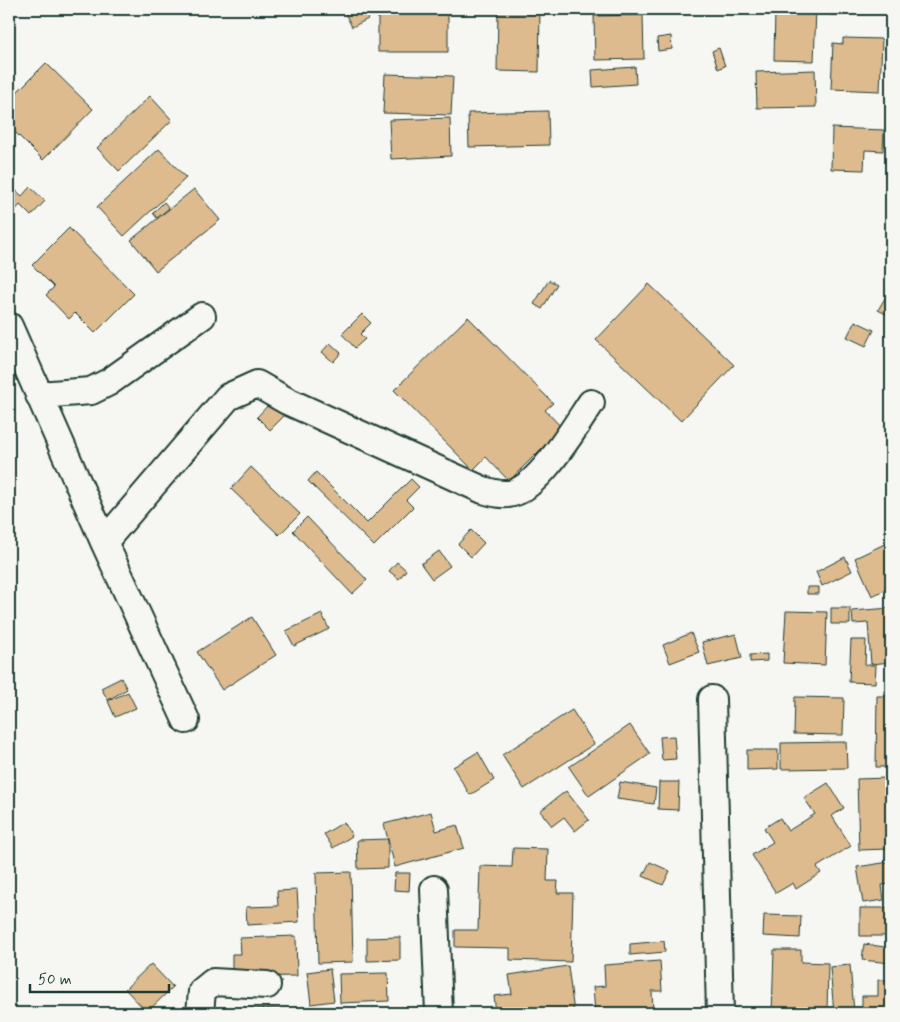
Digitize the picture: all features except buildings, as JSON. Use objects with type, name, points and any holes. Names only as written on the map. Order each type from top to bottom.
[{"type":"street","points":[[39,395],[91,391],[109,382],[202,316]]},
{"type":"street","points":[[9,326],[104,542],[186,720]]},
{"type":"street","points":[[104,542],[228,397],[258,384],[287,401],[483,490],[498,494],[512,493],[528,486],[544,468],[592,403]]},
{"type":"street","points":[[712,699],[720,1013]]},
{"type":"street","points":[[434,888],[440,1013]]},
{"type":"street","points":[[200,1013],[202,991],[213,982],[267,985]]}]
